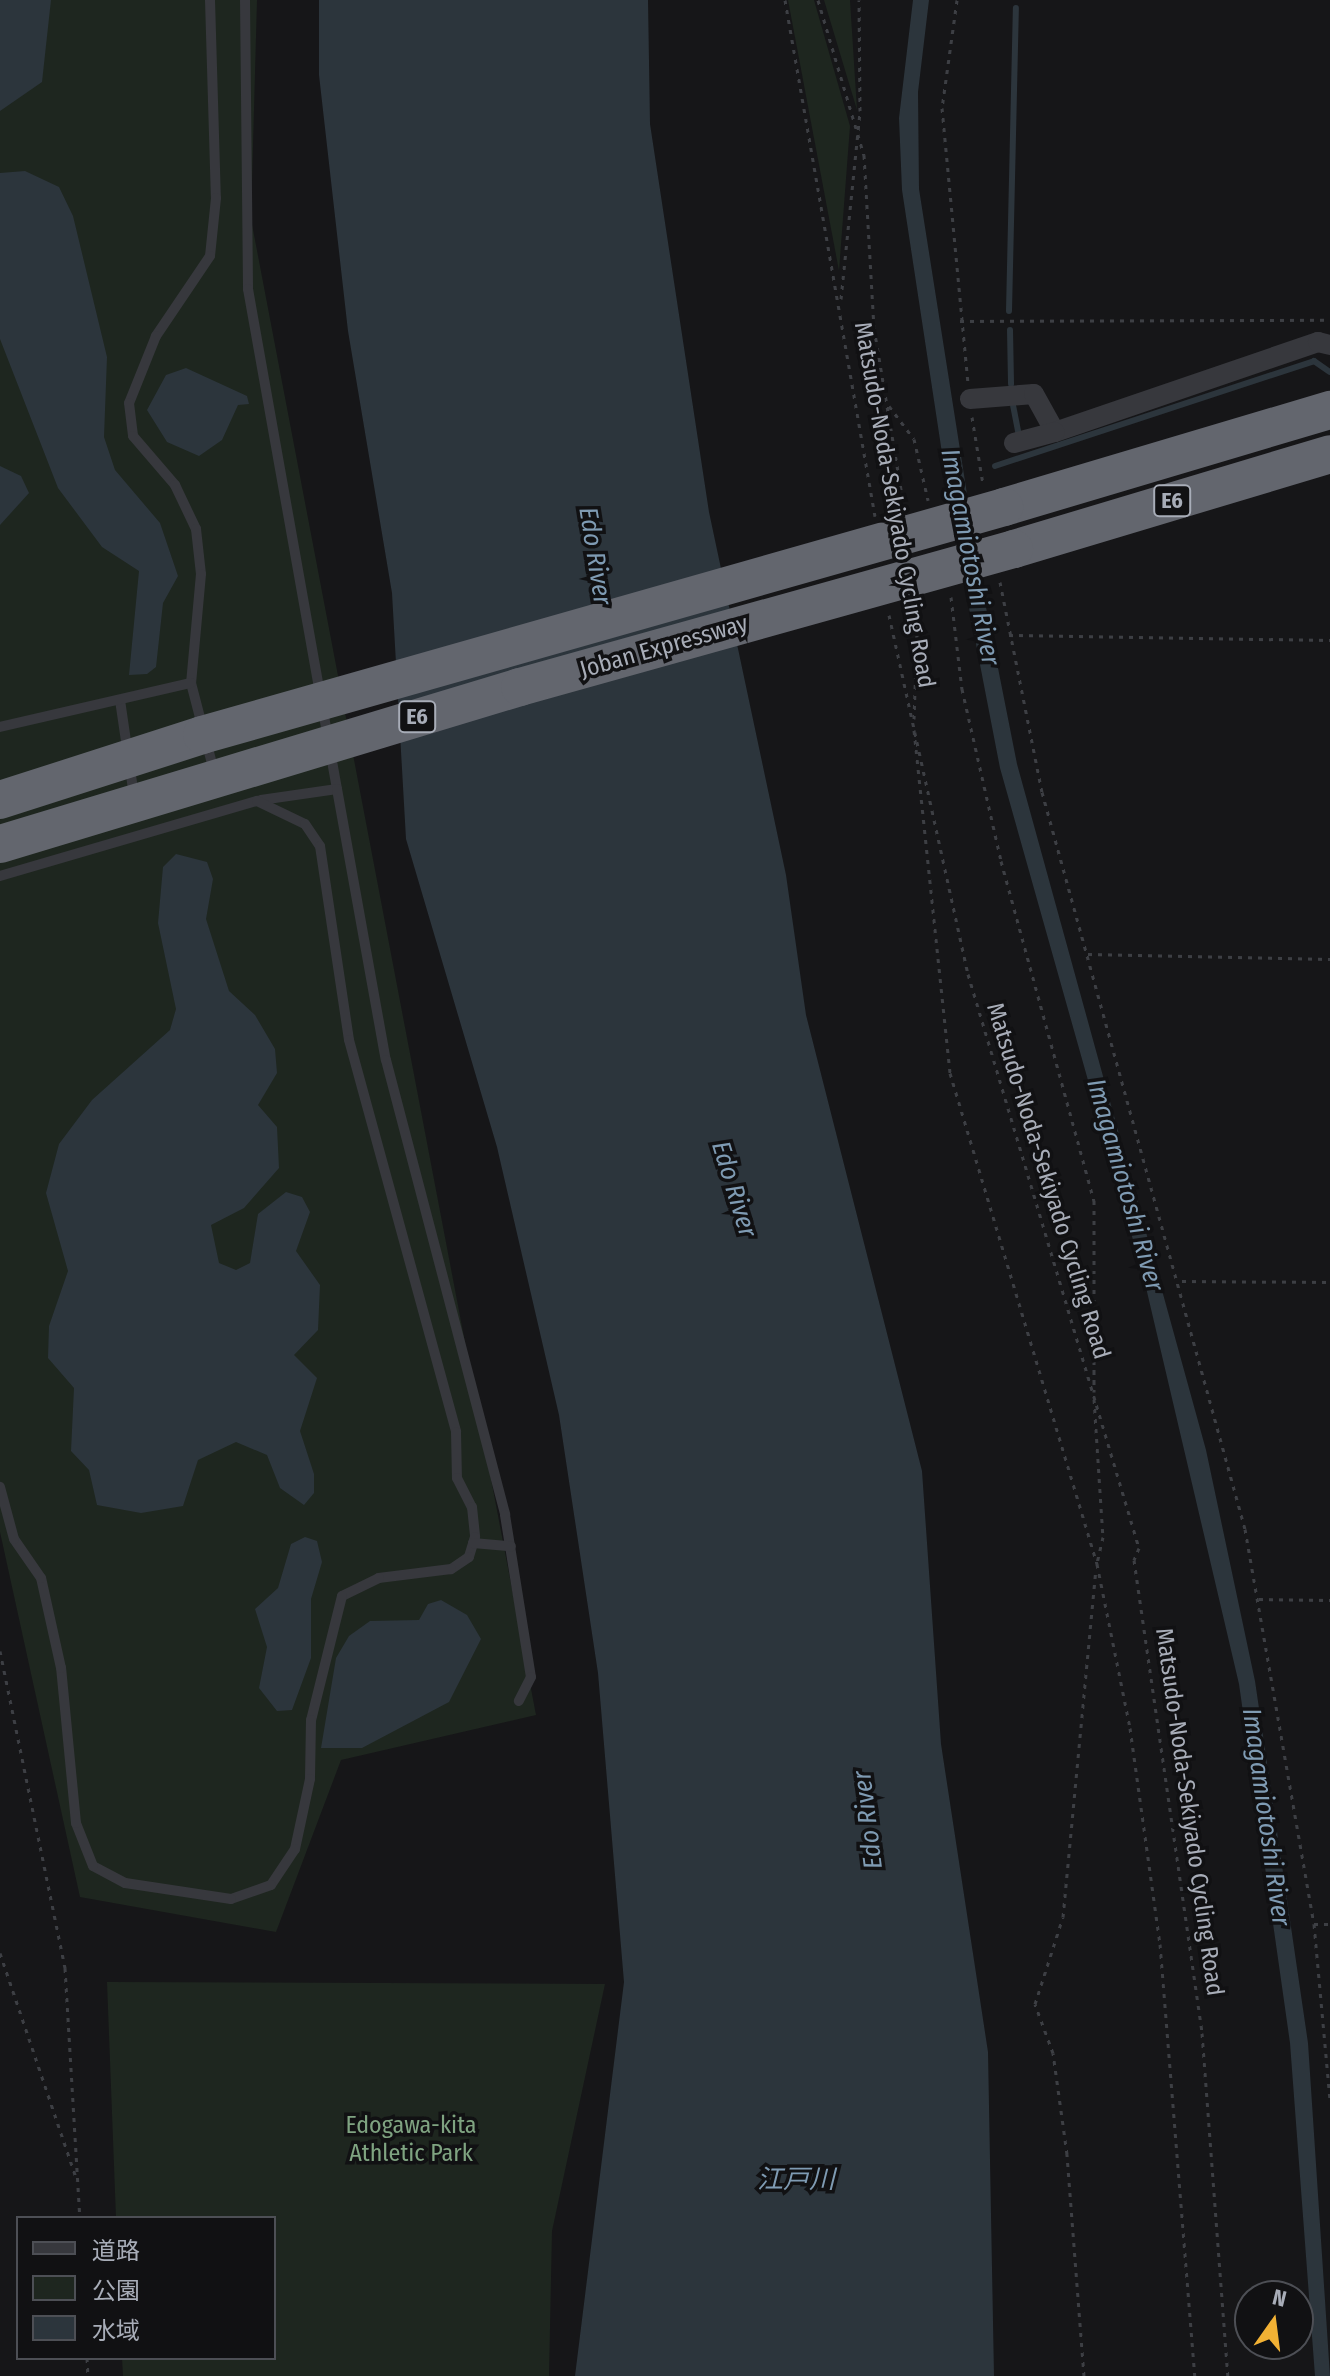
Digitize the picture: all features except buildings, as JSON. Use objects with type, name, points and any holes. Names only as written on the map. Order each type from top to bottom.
[{"type":"highway","points":[[1043,496],[1330,386]]},
{"type":"highway","name":"Joban Expressway","points":[[0,800],[217,730],[1043,496],[1330,410]]},
{"type":"highway","name":"Joban Expressway","points":[[0,844],[1330,454]]},
{"type":"street","points":[[1014,443],[1055,432],[1318,342],[1330,345]]},
{"type":"street","points":[[970,399],[1034,394],[1055,432]]},
{"type":"lane","points":[[210,0],[216,198],[210,256],[156,336],[129,403],[133,436],[175,485],[196,529],[201,574],[191,683],[223,808]]},
{"type":"lane","points":[[245,0],[248,289],[386,1060],[511,1546],[531,1677],[519,1701]]},
{"type":"lane","points":[[0,727],[191,683]]},
{"type":"lane","points":[[120,700],[138,834]]},
{"type":"lane","points":[[0,876],[223,808],[337,789]]},
{"type":"lane","points":[[0,1487],[14,1539],[41,1578],[61,1668],[82,1846],[108,1878],[207,1896],[250,1897],[271,1885],[295,1849],[310,1779],[311,1720],[342,1596],[379,1578],[451,1569],[469,1557],[473,1543],[472,1507],[457,1478],[456,1432],[349,1040],[320,846],[305,824],[257,801]]},
{"type":"lane","points":[[473,1543],[511,1546]]},
{"type":"path","name":"Matsudo-Noda-Sekiyado Cycling Road","points":[[785,0],[841,305],[875,519]]},
{"type":"path","points":[[818,0],[858,134],[887,403],[914,439],[931,512]]},
{"type":"path","points":[[841,305],[858,134],[859,0]]},
{"type":"path","points":[[957,0],[942,108],[960,321],[985,497]]},
{"type":"path","points":[[960,321],[1330,320]]},
{"type":"path","points":[[999,574],[1009,635],[1088,954],[1180,1281],[1259,1599],[1314,1924],[1330,2101]]},
{"type":"path","points":[[949,585],[962,689],[1001,861],[1094,1200],[1094,1396],[1103,1537],[1097,1564],[1063,1917],[1035,2004],[1053,2053],[1067,2154],[1084,2376]]},
{"type":"path","name":"Matsudo-Noda-Sekiyado Cycling Road","points":[[889,611],[968,974],[1139,1548],[1134,1560],[1202,2033],[1228,2376]]},
{"type":"path","points":[[1009,635],[1330,640]]},
{"type":"path","points":[[914,722],[950,1073],[1097,1564],[1130,1728],[1160,1944],[1195,2376]]},
{"type":"path","points":[[1088,954],[1330,959]]},
{"type":"path","points":[[1180,1281],[1330,1282]]},
{"type":"path","points":[[1259,1599],[1330,1600]]},
{"type":"path","points":[[0,1651],[65,1968],[80,2216]]},
{"type":"path","points":[[1314,1924],[1330,1924]]},
{"type":"path","points":[[0,1953],[79,2185]]},
{"type":"green space","points":[[0,0],[257,0],[251,219],[536,1715],[341,1760],[276,1932],[80,1897],[0,1532]]},
{"type":"green space","points":[[788,0],[814,0],[850,126],[839,271]]},
{"type":"green space","points":[[824,0],[850,0],[857,110]]},
{"type":"green space","name":"Edogawa-kita Athletic Park","points":[[107,1982],[605,1984],[552,2231],[549,2376],[123,2376],[122,2360],[276,2360],[276,2216],[116,2216]]},
{"type":"water","points":[[0,0],[51,0],[42,82],[0,111]]},
{"type":"water","name":"江戸川","points":[[319,0],[648,0],[650,124],[709,512],[786,875],[806,1015],[922,1471],[941,1744],[988,2052],[994,2376],[575,2376],[624,1982],[598,1673],[559,1415],[497,1147],[406,839],[392,593],[348,331],[319,75]]},
{"type":"water","points":[[913,0],[929,0],[918,92],[919,189],[967,494],[949,499],[902,190],[899,118]]},
{"type":"water","points":[[25,171],[59,187],[73,216],[107,357],[104,437],[115,470],[160,523],[178,576],[163,603],[156,667],[147,674],[129,675],[139,571],[102,547],[58,488],[0,339],[0,173]]},
{"type":"water","points":[[186,368],[247,396],[249,404],[238,405],[222,440],[199,456],[167,442],[147,410],[166,375]]},
{"type":"water","points":[[0,466],[21,476],[29,493],[0,525]]},
{"type":"water","name":"Imagamiotoshi River","points":[[981,582],[1017,764],[1206,1450],[1255,1681],[1308,2043],[1330,2376],[1315,2376],[1314,2280],[1308,2280],[1290,2043],[1239,1684],[1144,1279],[1000,768],[965,587]]},
{"type":"water","points":[[176,854],[207,862],[213,879],[206,919],[229,991],[255,1015],[275,1049],[277,1073],[258,1105],[277,1127],[279,1168],[244,1208],[211,1225],[219,1263],[236,1270],[250,1263],[258,1214],[286,1192],[302,1197],[310,1212],[296,1251],[320,1285],[318,1330],[294,1355],[317,1378],[300,1431],[314,1474],[314,1493],[304,1505],[280,1488],[267,1455],[236,1442],[198,1460],[183,1506],[141,1513],[97,1505],[89,1470],[71,1451],[74,1388],[48,1358],[49,1326],[68,1271],[46,1193],[59,1144],[92,1100],[170,1030],[176,1009],[158,923],[163,867]]},
{"type":"water","points":[[305,1537],[317,1541],[322,1562],[311,1599],[311,1658],[292,1710],[277,1711],[259,1688],[267,1647],[255,1609],[278,1588],[291,1544]]},
{"type":"water","points":[[441,1600],[467,1615],[481,1639],[449,1702],[362,1748],[321,1748],[336,1658],[349,1636],[370,1621],[419,1620],[428,1604]]},
{"type":"waterway","points":[[1009,311],[1016,8]]},
{"type":"waterway","points":[[1010,330],[1011,384]]},
{"type":"waterway","points":[[995,466],[1314,361],[1330,372]]},
{"type":"waterway","points":[[1012,400],[1018,432]]},
{"type":"water label","name":"Edo River","points":[[595,556]]},
{"type":"water label","name":"Edo River","points":[[734,1189]]},
{"type":"water label","name":"Edo River","points":[[868,1820]]}]
